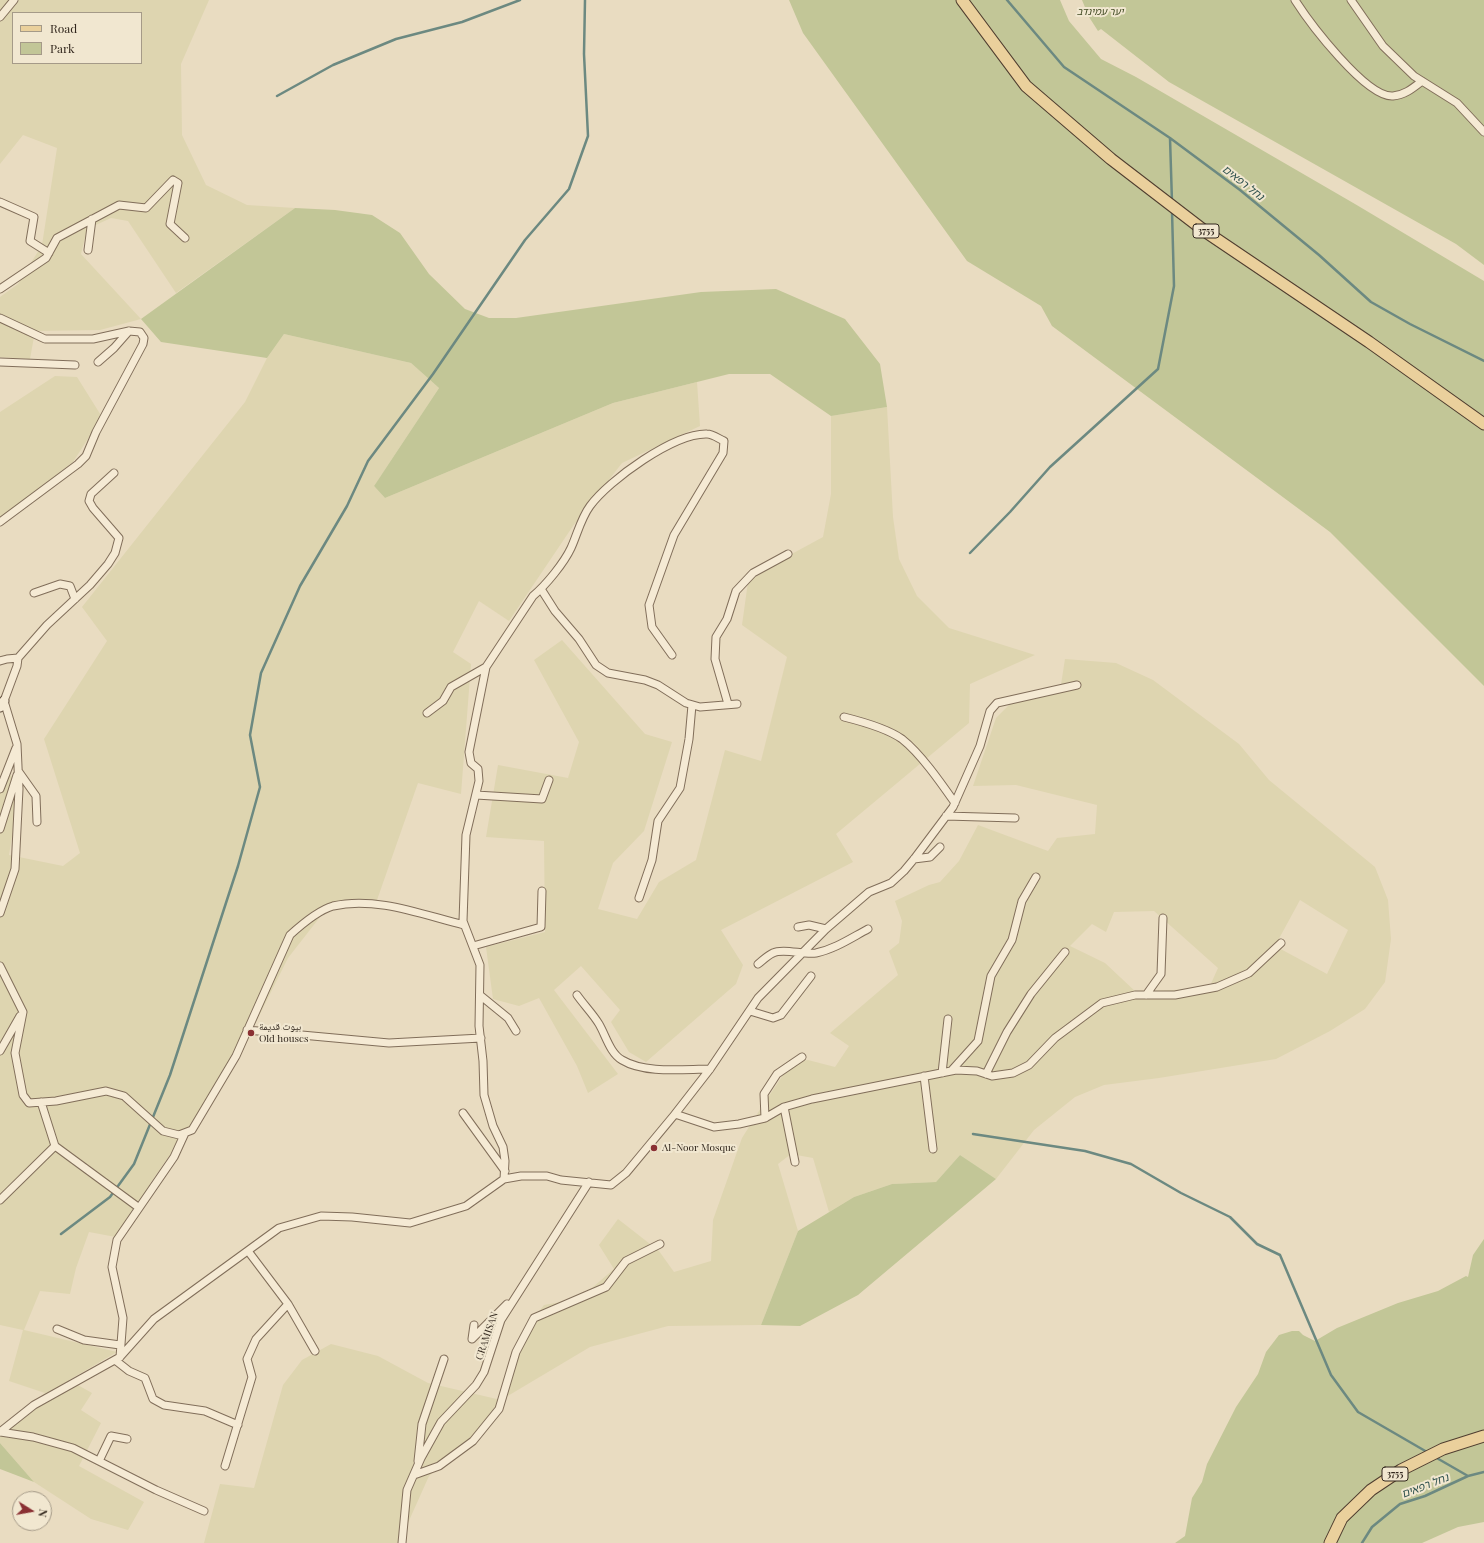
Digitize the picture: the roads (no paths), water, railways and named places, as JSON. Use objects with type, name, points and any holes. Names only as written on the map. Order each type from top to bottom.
[{"type":"main road","name":"3755","points":[[962,0],[1026,86],[1111,160],[1206,232],[1369,342],[1484,424]]},
{"type":"main road","name":"3755","points":[[1330,1543],[1342,1518],[1371,1490],[1401,1470],[1443,1448],[1484,1436]]},
{"type":"street","points":[[0,18],[14,0]]},
{"type":"street","points":[[1295,0],[1325,43],[1378,93],[1392,96],[1409,92],[1422,81]]},
{"type":"street","points":[[1351,0],[1383,46],[1414,76],[1457,103],[1484,132]]},
{"type":"street","points":[[0,289],[46,258],[57,238],[119,205],[146,208],[173,180],[178,183],[170,224],[185,238]]},
{"type":"street","points":[[0,202],[34,217],[30,241],[49,253]]},
{"type":"street","points":[[88,250],[92,219]]},
{"type":"street","points":[[0,279],[7,284]]},
{"type":"street","points":[[0,318],[45,339],[93,339],[129,331],[140,332],[144,338],[143,344],[96,432],[86,456],[78,464],[0,522]]},
{"type":"street","points":[[98,362],[129,331]]},
{"type":"street","points":[[0,362],[75,365]]},
{"type":"street","points":[[505,1175],[503,1147],[493,1126],[484,1095],[480,1038],[480,965],[463,921],[466,835],[480,781],[478,769],[471,763],[469,752],[486,667],[533,596],[541,589],[570,551],[589,507],[619,476],[662,449],[698,434],[710,434],[724,442],[723,453],[674,536],[649,605],[652,627],[672,655]]},
{"type":"street","points":[[0,913],[15,869],[18,770],[17,744],[2,704],[17,666],[18,658],[47,625],[90,585],[115,553],[119,538],[93,508],[89,501],[91,494],[114,473]]},
{"type":"street","points":[[728,704],[715,659],[716,637],[727,619],[736,590],[753,573],[788,554]]},
{"type":"street","points":[[34,593],[60,584],[70,586],[75,599]]},
{"type":"street","points":[[541,589],[555,611],[579,639],[596,665],[608,673],[645,680],[658,685],[686,703],[700,707],[737,704]]},
{"type":"street","points":[[0,661],[18,658]]},
{"type":"street","points":[[427,713],[443,701],[451,687],[486,667]]},
{"type":"street","points":[[0,1432],[34,1405],[117,1358],[154,1319],[278,1228],[322,1216],[352,1217],[410,1223],[466,1206],[505,1175],[547,1176],[561,1180],[611,1185],[626,1173],[675,1114],[710,1069],[758,998],[826,929],[869,892],[891,882],[904,871],[914,859],[955,803],[980,746],[990,711],[997,704],[1077,685]]},
{"type":"street","points":[[639,898],[652,860],[658,821],[680,788],[689,740],[692,705]]},
{"type":"street","points":[[844,717],[878,728],[901,739],[936,775],[955,803]]},
{"type":"street","points":[[0,789],[17,744]]},
{"type":"street","points":[[18,770],[36,796],[37,822]]},
{"type":"street","points":[[0,829],[18,770]]},
{"type":"street","points":[[476,796],[542,799],[549,780]]},
{"type":"street","points":[[946,816],[1016,818]]},
{"type":"street","points":[[914,859],[930,857],[940,847]]},
{"type":"street","points":[[951,1071],[978,1041],[991,976],[1012,940],[1022,901],[1036,876]]},
{"type":"street","points":[[473,946],[541,927],[542,892]]},
{"type":"street","points":[[0,966],[23,1012],[15,1053],[23,1095],[30,1103],[106,1091],[124,1096],[163,1131],[179,1135],[192,1130],[236,1056],[290,935],[303,923],[332,906],[373,902],[464,926]]},
{"type":"street","points":[[1146,995],[1161,974],[1163,918]]},
{"type":"street","points":[[798,927],[809,925],[826,929]]},
{"type":"street","points":[[758,964],[773,952],[780,951],[801,954],[816,953],[833,948],[868,929]]},
{"type":"street","points":[[675,1114],[714,1127],[739,1124],[765,1118],[784,1107],[924,1076],[951,1071],[976,1071],[992,1076],[1013,1073],[1029,1065],[1055,1038],[1102,1004],[1135,995],[1175,995],[1217,987],[1249,973],[1281,944]]},
{"type":"street","points":[[986,1074],[1006,1032],[1031,994],[1065,952]]},
{"type":"street","points":[[750,1010],[773,1018],[781,1015],[810,976]]},
{"type":"street","points":[[577,995],[599,1025],[606,1039],[622,1060],[643,1067],[678,1071],[710,1069]]},
{"type":"street","points":[[480,996],[492,1003],[508,1018],[516,1031]]},
{"type":"street","points":[[0,1051],[23,1012]]},
{"type":"street","points":[[942,1073],[948,1020]]},
{"type":"street","points":[[247,1030],[389,1043],[480,1038]]},
{"type":"street","points":[[765,1118],[764,1094],[776,1074],[802,1057]]},
{"type":"street","points":[[924,1076],[933,1148]]},
{"type":"street","points":[[42,1102],[56,1146],[138,1208]]},
{"type":"street","points":[[784,1107],[795,1162]]},
{"type":"street","points":[[463,1113],[505,1175]]},
{"type":"street","points":[[117,1358],[123,1318],[112,1267],[117,1240],[174,1156],[185,1133]]},
{"type":"street","points":[[0,1200],[56,1146]]},
{"type":"street","name":"CRAMISAN","points":[[402,1543],[407,1490],[417,1467],[441,1422],[476,1385],[484,1372],[501,1320],[514,1297],[540,1260],[589,1182]]},
{"type":"street","points":[[414,1475],[439,1466],[473,1441],[499,1409],[516,1352],[534,1318],[606,1287],[626,1261],[660,1244]]},
{"type":"street","points":[[248,1251],[288,1304],[314,1351]]},
{"type":"street","points":[[474,1325],[472,1339],[514,1297]]},
{"type":"street","points":[[225,1466],[252,1377],[247,1359],[256,1340],[288,1304]]},
{"type":"street","points":[[57,1329],[84,1340],[120,1345]]},
{"type":"street","points":[[117,1358],[129,1372],[145,1378],[153,1399],[158,1402],[164,1405],[205,1411],[238,1425]]},
{"type":"street","points":[[417,1467],[422,1424],[444,1359]]},
{"type":"street","points":[[0,1432],[33,1437],[73,1448],[156,1490],[204,1511]]},
{"type":"street","points":[[99,1461],[111,1436],[127,1439]]},
{"type":"waterway","points":[[277,96],[333,65],[396,39],[462,22],[520,0]]},
{"type":"waterway","points":[[61,1234],[110,1197],[134,1164],[170,1075],[238,866],[260,787],[250,735],[261,673],[300,586],[347,506],[368,461],[433,374],[525,240],[569,189],[588,136],[584,54],[585,0]]},
{"type":"waterway","name":"נחל רפאים","points":[[1007,0],[1064,67],[1170,138],[1240,190],[1319,255],[1371,302],[1410,324],[1484,361]]},
{"type":"waterway","points":[[1170,138],[1172,202]]},
{"type":"waterway","points":[[970,553],[1010,512],[1050,467],[1158,369],[1174,286],[1172,211]]},
{"type":"waterway","points":[[973,1134],[1085,1151],[1131,1164],[1181,1193],[1230,1217],[1257,1244],[1280,1255],[1331,1375],[1358,1412],[1427,1452]]},
{"type":"waterway","points":[[1435,1457],[1468,1476]]},
{"type":"waterway","name":"נחל רפאים","points":[[1362,1543],[1372,1527],[1400,1504],[1425,1496],[1468,1476],[1484,1472]]},
{"type":"place","name":"بيوت قديمة Old houses","points":[[251,1033]]},
{"type":"place","name":"Al-Noor Mosque","points":[[654,1148]]},
{"type":"park label","name":"יער עמינדב","points":[[1100,12]]}]
